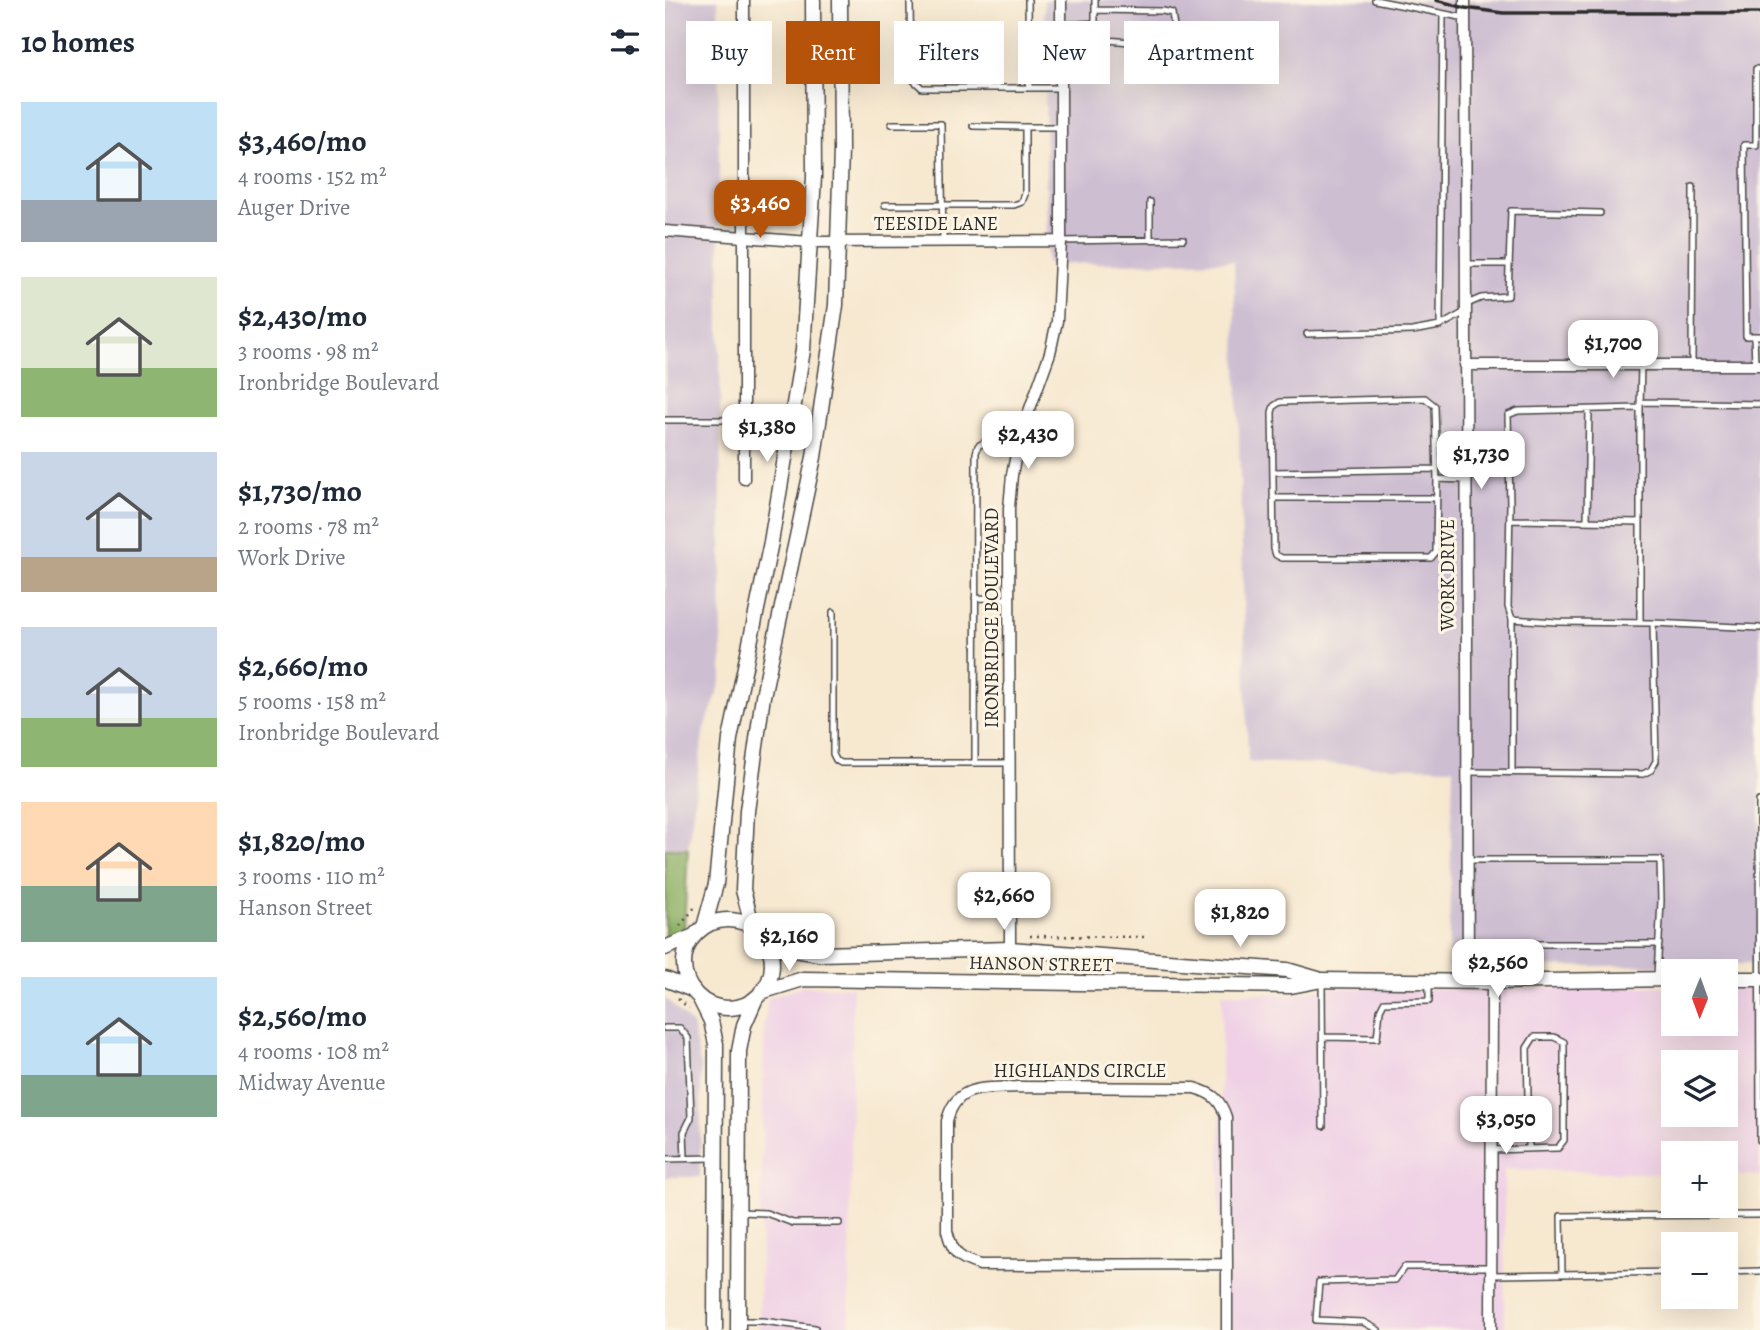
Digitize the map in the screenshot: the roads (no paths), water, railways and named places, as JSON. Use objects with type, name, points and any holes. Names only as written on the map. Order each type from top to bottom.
[{"type":"street","points":[[744,0],[744,479]]},
{"type":"street","points":[[715,1330],[716,1044],[711,1021],[684,969],[687,946],[699,931],[716,884],[730,739],[771,542],[803,350],[814,177],[813,0]]},
{"type":"street","points":[[753,928],[743,890],[747,811],[763,696],[814,457],[836,305],[841,150],[840,0]]},
{"type":"street","name":"IRONBRIDGE BOULEVARD","points":[[1061,0],[1061,21]]},
{"type":"street","name":"WORK DRIVE","points":[[1465,0],[1468,982]]},
{"type":"street","name":"IRONBRIDGE BOULEVARD","points":[[1010,943],[1009,508],[1016,452],[1050,353],[1057,321],[1061,240],[1061,84]]},
{"type":"street","name":"TEESIDE LANE","points":[[665,231],[810,242],[1061,240]]},
{"type":"street","points":[[1465,365],[1757,365]]},
{"type":"street","points":[[665,948],[715,922],[728,920],[753,928],[768,946],[772,958],[768,982],[744,1025],[739,1051],[738,1326]]},
{"type":"street","name":"HANSON STREET","points":[[768,946],[820,954],[1010,943],[1287,970],[1322,980]]},
{"type":"street","name":"HANSON STREET","points":[[665,979],[721,1007],[733,1007],[803,979],[1291,986],[1322,980],[1492,982],[1661,979]]},
{"type":"street","points":[[1738,979],[1760,979]]},
{"type":"street","points":[[1490,1330],[1492,982]]},
{"type":"street","name":"HIGHLANDS CIRCLE","points":[[1227,1264],[980,1265],[963,1259],[951,1248],[947,1231],[947,1121],[950,1107],[961,1094],[976,1089],[1193,1088],[1210,1093],[1221,1102],[1226,1117],[1227,1264],[1227,1330]]},
{"type":"lane","points":[[910,0],[911,78],[922,88],[1061,88]]},
{"type":"lane","points":[[1028,0],[1029,88]]},
{"type":"lane","points":[[1095,0],[1095,21]]},
{"type":"lane","points":[[1375,0],[1465,18]]},
{"type":"lane","points":[[1095,10],[1163,10],[1172,13],[1175,34],[1168,42],[1150,44],[1110,40]]},
{"type":"lane","points":[[1440,326],[1443,14]]},
{"type":"lane","points":[[1757,365],[1757,336],[1747,336],[1744,145],[1756,145],[1756,69],[1760,69]]},
{"type":"lane","points":[[892,124],[941,124],[943,241]]},
{"type":"lane","points":[[973,127],[1061,127]]},
{"type":"lane","points":[[885,205],[1014,205],[1022,202],[1025,194],[1025,127]]},
{"type":"lane","points":[[1692,364],[1693,187]]},
{"type":"lane","points":[[1150,202],[1150,240]]},
{"type":"lane","points":[[1307,334],[1412,331],[1440,326],[1481,298],[1508,296],[1511,211],[1600,213]]},
{"type":"lane","points":[[1061,240],[1183,239]]},
{"type":"lane","points":[[1465,264],[1509,264]]},
{"type":"lane","points":[[1640,623],[1641,364]]},
{"type":"lane","points":[[1425,398],[1435,405],[1436,552],[1431,558],[1282,558],[1276,555],[1274,549],[1273,472],[1272,412],[1280,402],[1425,398]]},
{"type":"lane","points":[[1512,771],[1512,619],[1508,607],[1508,415],[1518,411],[1589,410],[1640,405],[1760,404]]},
{"type":"lane","points":[[1587,521],[1589,410]]},
{"type":"lane","points":[[665,419],[745,420]]},
{"type":"lane","points":[[975,763],[976,453],[978,446],[985,442],[1016,452]]},
{"type":"lane","points":[[1273,472],[1437,469]]},
{"type":"lane","points":[[1437,479],[1465,480]]},
{"type":"lane","points":[[1273,498],[1437,498]]},
{"type":"lane","points":[[1510,520],[1640,522]]},
{"type":"lane","points":[[975,598],[1009,599]]},
{"type":"lane","points":[[833,612],[833,754],[836,760],[841,763],[1010,763]]},
{"type":"lane","points":[[1512,619],[1760,628]]},
{"type":"lane","points":[[1467,772],[1643,774],[1651,770],[1656,761],[1653,623]]},
{"type":"lane","points":[[1759,801],[1760,1140]]},
{"type":"lane","points":[[1468,860],[1660,860],[1657,979]]},
{"type":"lane","points":[[1468,949],[1482,944],[1659,944]]},
{"type":"lane","points":[[1322,980],[1323,1126]]},
{"type":"lane","points":[[1324,1037],[1377,1038],[1380,1010],[1384,1002],[1429,1002],[1429,981]]},
{"type":"lane","points":[[665,1028],[680,1028],[688,1038],[691,1118],[684,1132],[685,1157]]},
{"type":"lane","points":[[1490,1150],[1558,1148],[1564,1140],[1564,1042],[1555,1037],[1534,1037],[1527,1048],[1528,1148]]},
{"type":"lane","points":[[665,1159],[716,1158]]},
{"type":"lane","points":[[738,1212],[766,1213],[793,1223],[839,1223]]},
{"type":"lane","points":[[1562,1274],[1561,1216],[1760,1215]]},
{"type":"lane","points":[[1378,1330],[1363,1322],[1316,1320],[1319,1282],[1395,1280],[1403,1267],[1562,1274],[1661,1272]]},
{"type":"lane","points":[[1738,1272],[1760,1271]]},
{"type":"lane","points":[[738,1326],[763,1321],[815,1328]]},
{"type":"railway","points":[[1436,0],[1465,8],[1503,13],[1760,13]]}]
